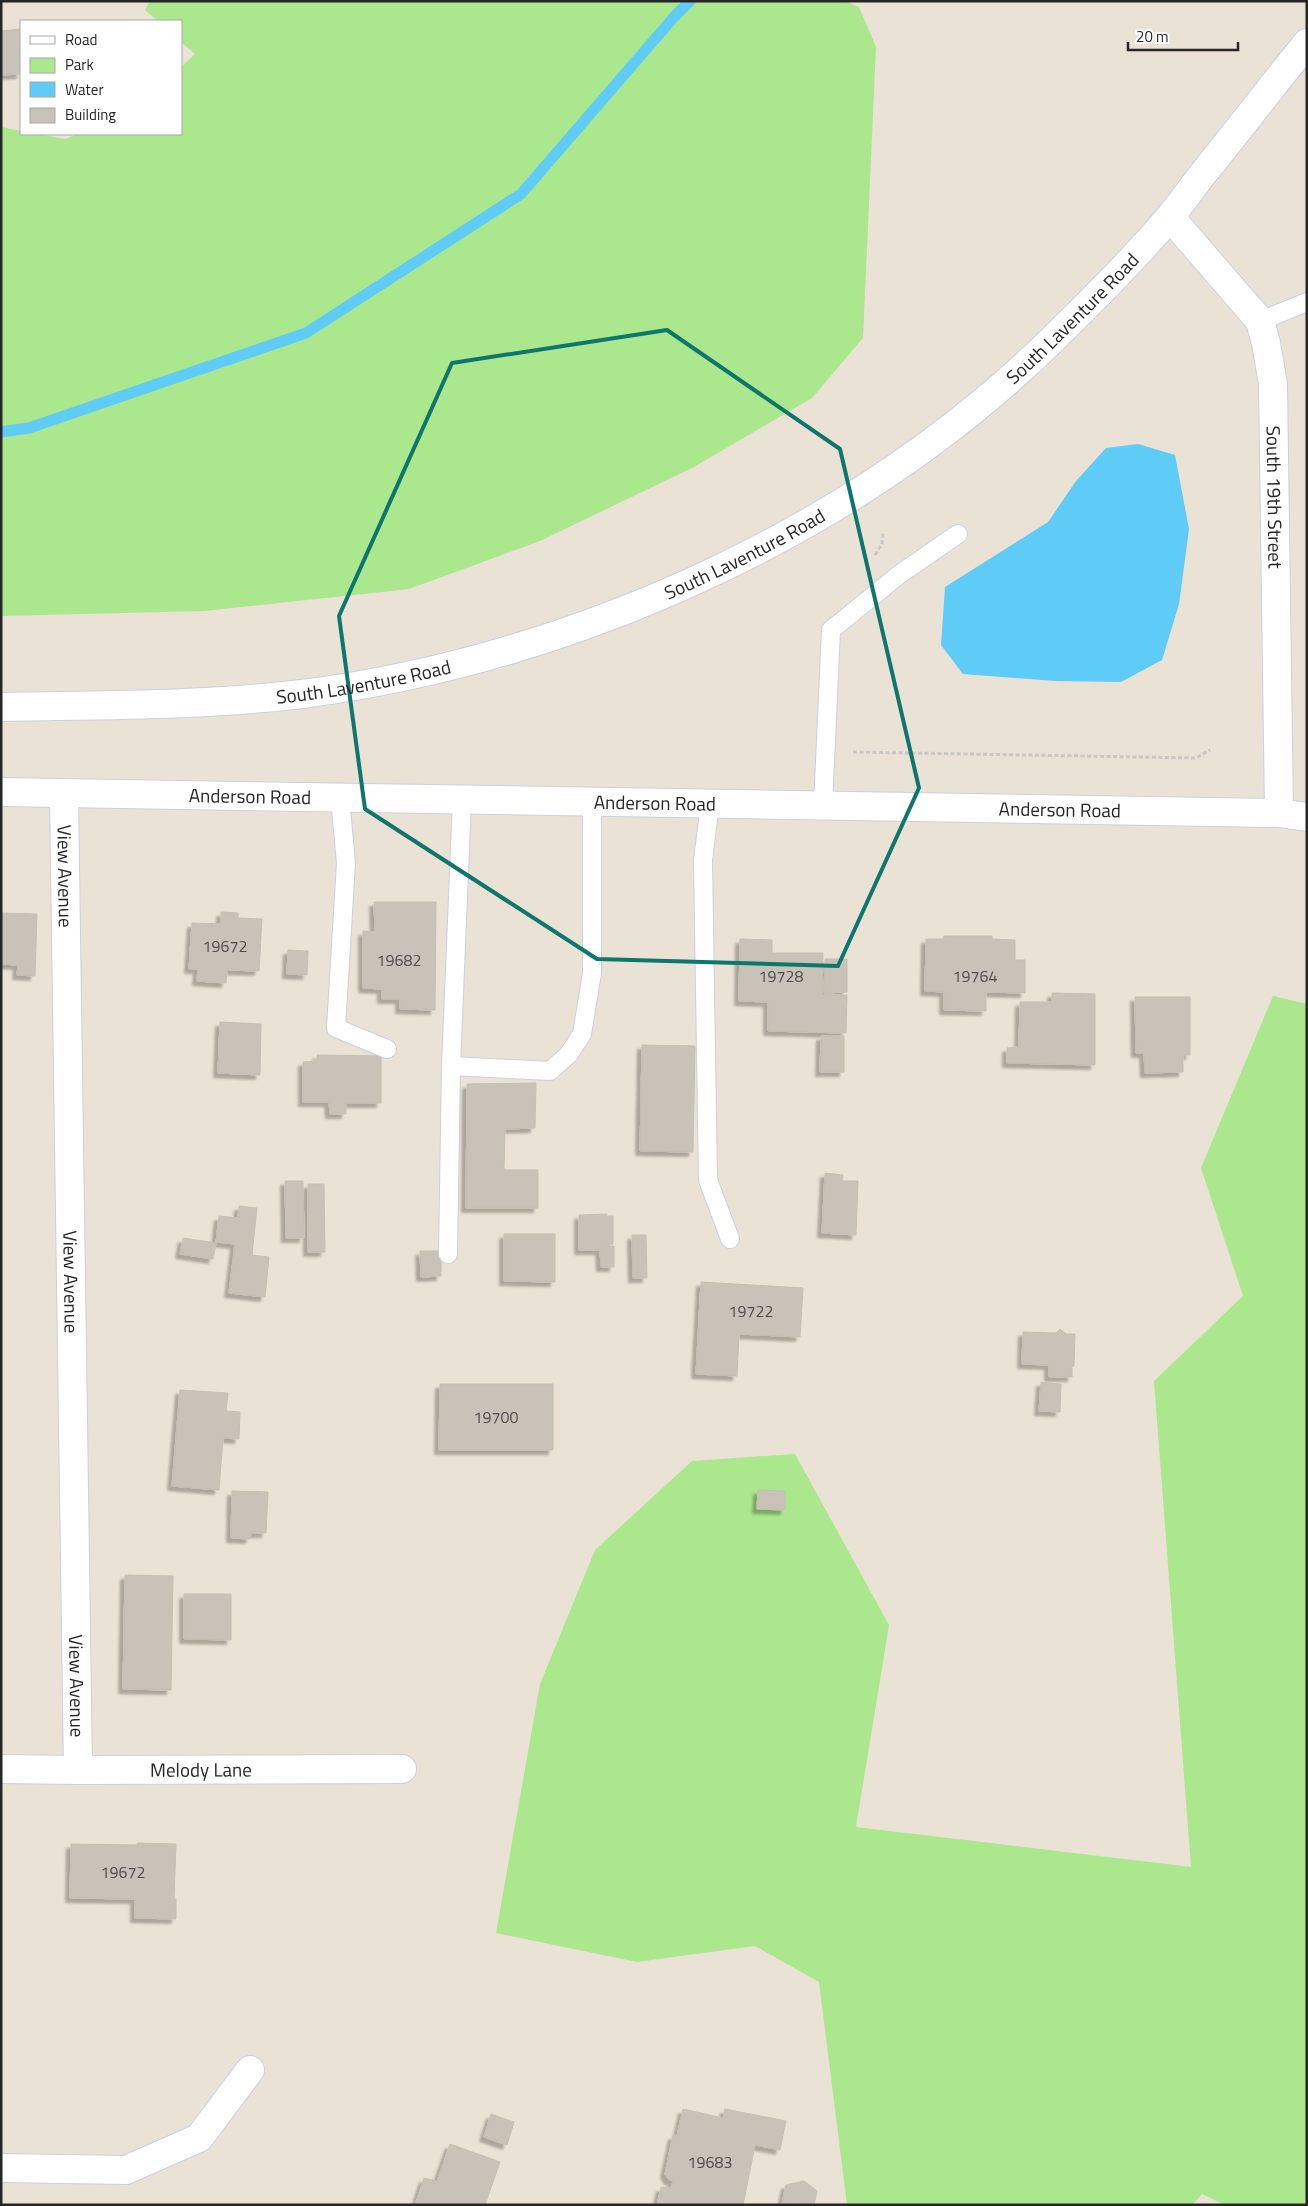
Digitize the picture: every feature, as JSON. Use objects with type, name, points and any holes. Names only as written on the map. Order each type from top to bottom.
[{"type":"street","name":"South Laventure Road","points":[[1,707],[231,701],[303,693],[374,682],[444,668],[514,649],[649,601],[714,572],[841,503],[944,432],[1004,383],[1054,338],[1170,217],[1307,43]]},
{"type":"street","name":"South 19th Street","points":[[1170,217],[1260,321],[1266,343],[1272,384],[1279,813]]},
{"type":"street","name":"Anderson Road","points":[[1,792],[1279,813],[1307,817]]},
{"type":"street","name":"View Avenue","points":[[64,794],[78,1770]]},
{"type":"street","name":"Melody Lane","points":[[1,1769],[402,1769]]},
{"type":"street","points":[[1,2168],[126,2170],[199,2138],[250,2070]]},
{"type":"lane","points":[[1260,321],[1307,302]]},
{"type":"lane","points":[[823,806],[831,630],[900,574],[958,534]]},
{"type":"lane","points":[[340,798],[346,863],[336,1028],[387,1049]]},
{"type":"lane","points":[[448,1254],[451,1066],[462,800]]},
{"type":"lane","points":[[451,1066],[550,1071],[569,1054],[582,1034],[592,973],[592,802]]},
{"type":"lane","points":[[710,804],[703,860],[708,1180],[730,1239]]},
{"type":"path","points":[[825,751],[1196,758],[1210,750]]},
{"type":"highlighted area","points":[[667,330],[840,449],[919,788],[838,966],[597,959],[365,809],[339,616],[452,363]]},
{"type":"green space","points":[[150,1],[845,1],[859,7],[876,47],[863,338],[812,398],[694,467],[540,541],[409,589],[204,611],[1,616],[1,127],[20,131],[20,135],[43,135],[66,139],[75,135],[182,135],[182,66],[195,54],[182,43],[182,20],[157,20],[145,10]]},
{"type":"green space","points":[[1273,996],[1307,1004],[1307,2205],[1225,2205],[1202,2194],[1192,2205],[847,2205],[819,1982],[755,1946],[637,1962],[496,1933],[540,1684],[595,1550],[692,1461],[795,1454],[889,1625],[856,1827],[1191,1867],[1154,1381],[1243,1296],[1201,1168]]},
{"type":"water","points":[[1138,444],[1175,455],[1189,529],[1179,604],[1162,660],[1121,682],[1055,681],[963,674],[941,645],[945,587],[1048,522],[1076,481],[1106,448]]},
{"type":"building","points":[[20,29],[20,74],[1,75],[1,31]]},
{"type":"building","points":[[374,902],[436,902],[435,1010],[400,1009],[400,999],[382,999],[382,989],[363,988],[363,931],[375,932]]},
{"type":"building","points":[[221,912],[238,913],[238,918],[262,919],[259,971],[227,970],[226,983],[197,981],[198,969],[189,969],[192,923],[221,924]]},
{"type":"building","points":[[1,913],[37,914],[35,976],[17,975],[18,965],[1,964]]},
{"type":"building","points":[[944,936],[992,936],[992,939],[1015,940],[1015,960],[1025,960],[1025,993],[986,992],[986,1011],[944,1010],[944,992],[925,991],[926,939],[943,939]]},
{"type":"building","points":[[740,939],[772,940],[772,953],[823,953],[822,995],[847,995],[846,1033],[768,1031],[768,1002],[739,1001]]},
{"type":"building","points":[[288,950],[308,951],[307,975],[287,974]]},
{"type":"building","points":[[825,959],[847,959],[847,992],[824,993]]},
{"type":"building","points":[[1052,993],[1095,994],[1095,1065],[1007,1063],[1007,1048],[1019,1047],[1020,1002],[1052,1002]]},
{"type":"building","points":[[1135,997],[1190,997],[1190,1055],[1183,1055],[1183,1072],[1145,1073],[1144,1053],[1136,1053]]},
{"type":"building","points":[[220,1022],[261,1024],[260,1075],[218,1073]]},
{"type":"building","points":[[821,1036],[844,1036],[844,1072],[820,1072]]},
{"type":"building","points":[[642,1045],[695,1046],[693,1152],[640,1151]]},
{"type":"building","points":[[317,1055],[381,1056],[381,1103],[346,1103],[346,1114],[330,1114],[329,1102],[303,1102],[303,1062],[317,1061]]},
{"type":"building","points":[[536,1083],[535,1128],[505,1129],[504,1170],[538,1170],[538,1208],[466,1208],[467,1084]]},
{"type":"building","points":[[825,1173],[843,1175],[842,1181],[858,1181],[856,1235],[822,1233]]},
{"type":"building","points":[[285,1181],[303,1181],[304,1238],[286,1238]]},
{"type":"building","points":[[308,1184],[324,1184],[325,1252],[308,1252]]},
{"type":"building","points":[[239,1206],[257,1208],[252,1255],[269,1257],[265,1297],[229,1293],[235,1244],[216,1242],[219,1216],[238,1218]]},
{"type":"building","points":[[607,1214],[606,1216],[613,1216],[613,1244],[606,1244],[607,1246],[614,1246],[614,1267],[601,1267],[600,1250],[579,1250],[579,1215]]},
{"type":"building","points":[[504,1234],[555,1234],[555,1282],[504,1281]]},
{"type":"building","points":[[632,1235],[646,1235],[647,1278],[633,1278]]},
{"type":"building","points":[[183,1238],[216,1243],[213,1259],[180,1254]]},
{"type":"building","points":[[420,1251],[441,1251],[441,1276],[421,1277]]},
{"type":"building","points":[[701,1282],[803,1288],[800,1337],[739,1334],[737,1376],[696,1374]]},
{"type":"building","points":[[1060,1329],[1066,1334],[1075,1334],[1072,1377],[1049,1377],[1049,1365],[1022,1364],[1023,1332],[1056,1333]]},
{"type":"building","points":[[1041,1382],[1061,1384],[1060,1412],[1039,1411]]},
{"type":"building","points":[[440,1384],[553,1384],[553,1450],[439,1450]]},
{"type":"building","points":[[180,1390],[228,1393],[226,1411],[240,1412],[239,1439],[223,1438],[219,1490],[172,1486]]},
{"type":"building","points":[[758,1490],[785,1491],[785,1510],[757,1509]]},
{"type":"building","points":[[232,1491],[268,1492],[266,1533],[251,1533],[250,1539],[231,1538]]},
{"type":"building","points":[[125,1575],[173,1576],[171,1690],[123,1689]]},
{"type":"building","points":[[184,1594],[231,1594],[231,1640],[184,1639]]},
{"type":"building","points":[[137,1843],[176,1844],[174,1899],[176,1899],[176,1919],[135,1918],[135,1899],[70,1898],[71,1844],[137,1845]]},
{"type":"building","points":[[683,2109],[723,2118],[725,2109],[786,2121],[780,2150],[755,2145],[743,2205],[657,2205],[661,2187],[671,2188],[673,2181],[669,2180],[665,2174],[673,2135],[677,2136]]},
{"type":"building","points":[[491,2114],[514,2122],[507,2145],[484,2137]]},
{"type":"building","points":[[450,2144],[500,2162],[485,2205],[415,2205],[424,2178],[437,2181]]},
{"type":"building","points":[[804,2181],[817,2191],[814,2205],[782,2204],[786,2185]]},
{"type":"waterway","points":[[1,432],[29,428],[306,333],[521,194],[690,1]]}]
